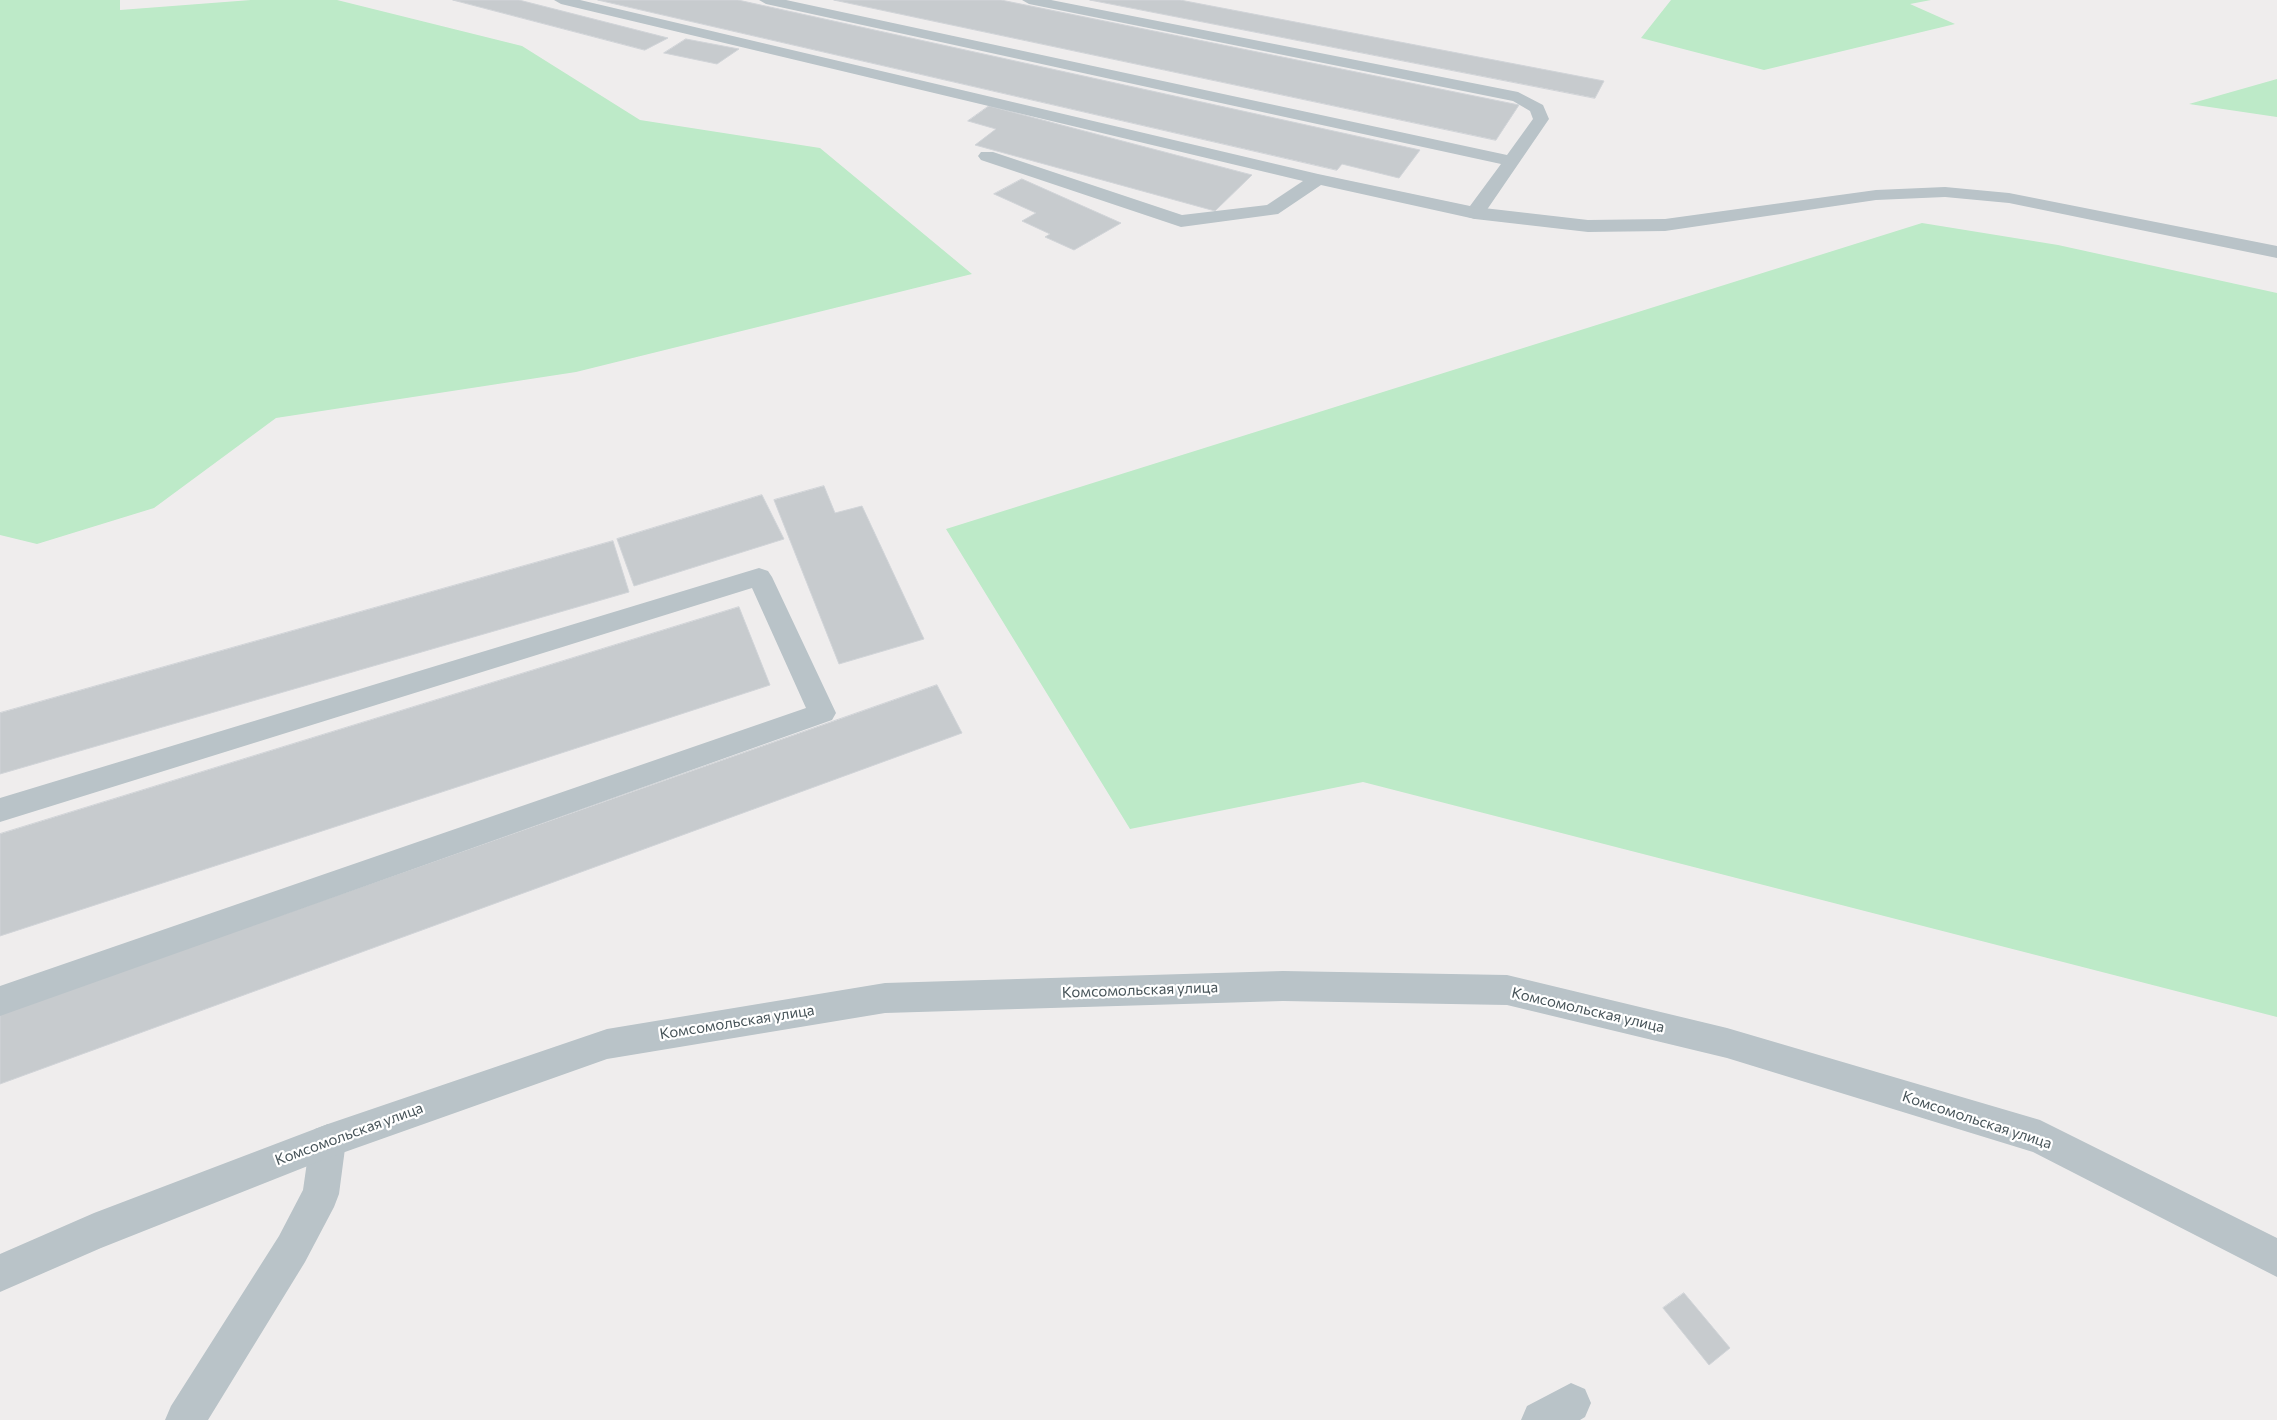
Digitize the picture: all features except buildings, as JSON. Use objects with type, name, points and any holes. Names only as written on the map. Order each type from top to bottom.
[{"type":"street","points":[[561,0],[1318,179],[1475,213],[1588,226],[1665,225],[1739,216],[1876,195],[1945,192],[2009,198],[2277,252]]},
{"type":"street","points":[[766,0],[1512,161]]},
{"type":"street","points":[[1029,0],[1518,97],[1537,108],[1541,119],[1475,213]]},
{"type":"street","points":[[987,156],[1181,221],[1272,210],[1318,179]]},
{"type":"street","points":[[0,810],[759,577],[822,713],[0,1001]]},
{"type":"street","name":"Комсомольская улица","points":[[0,1272],[94,1232],[328,1141],[607,1044],[885,998],[1283,986],[1507,990],[1727,1043],[2040,1137],[2277,1258]]},
{"type":"street","points":[[185,1420],[292,1249],[322,1194],[328,1141]]},
{"type":"green space","points":[[0,0],[120,0],[120,10],[251,0],[337,0],[522,46],[640,120],[820,148],[972,274],[576,372],[276,418],[154,508],[37,544],[0,535]]},
{"type":"green space","points":[[1671,0],[1931,0],[1910,4],[1955,24],[1764,70],[1641,38]]},
{"type":"green space","points":[[2277,79],[2277,117],[2189,104]]},
{"type":"green space","points":[[1922,223],[2058,245],[2277,293],[2277,1017],[1363,782],[1130,829],[946,529]]}]
